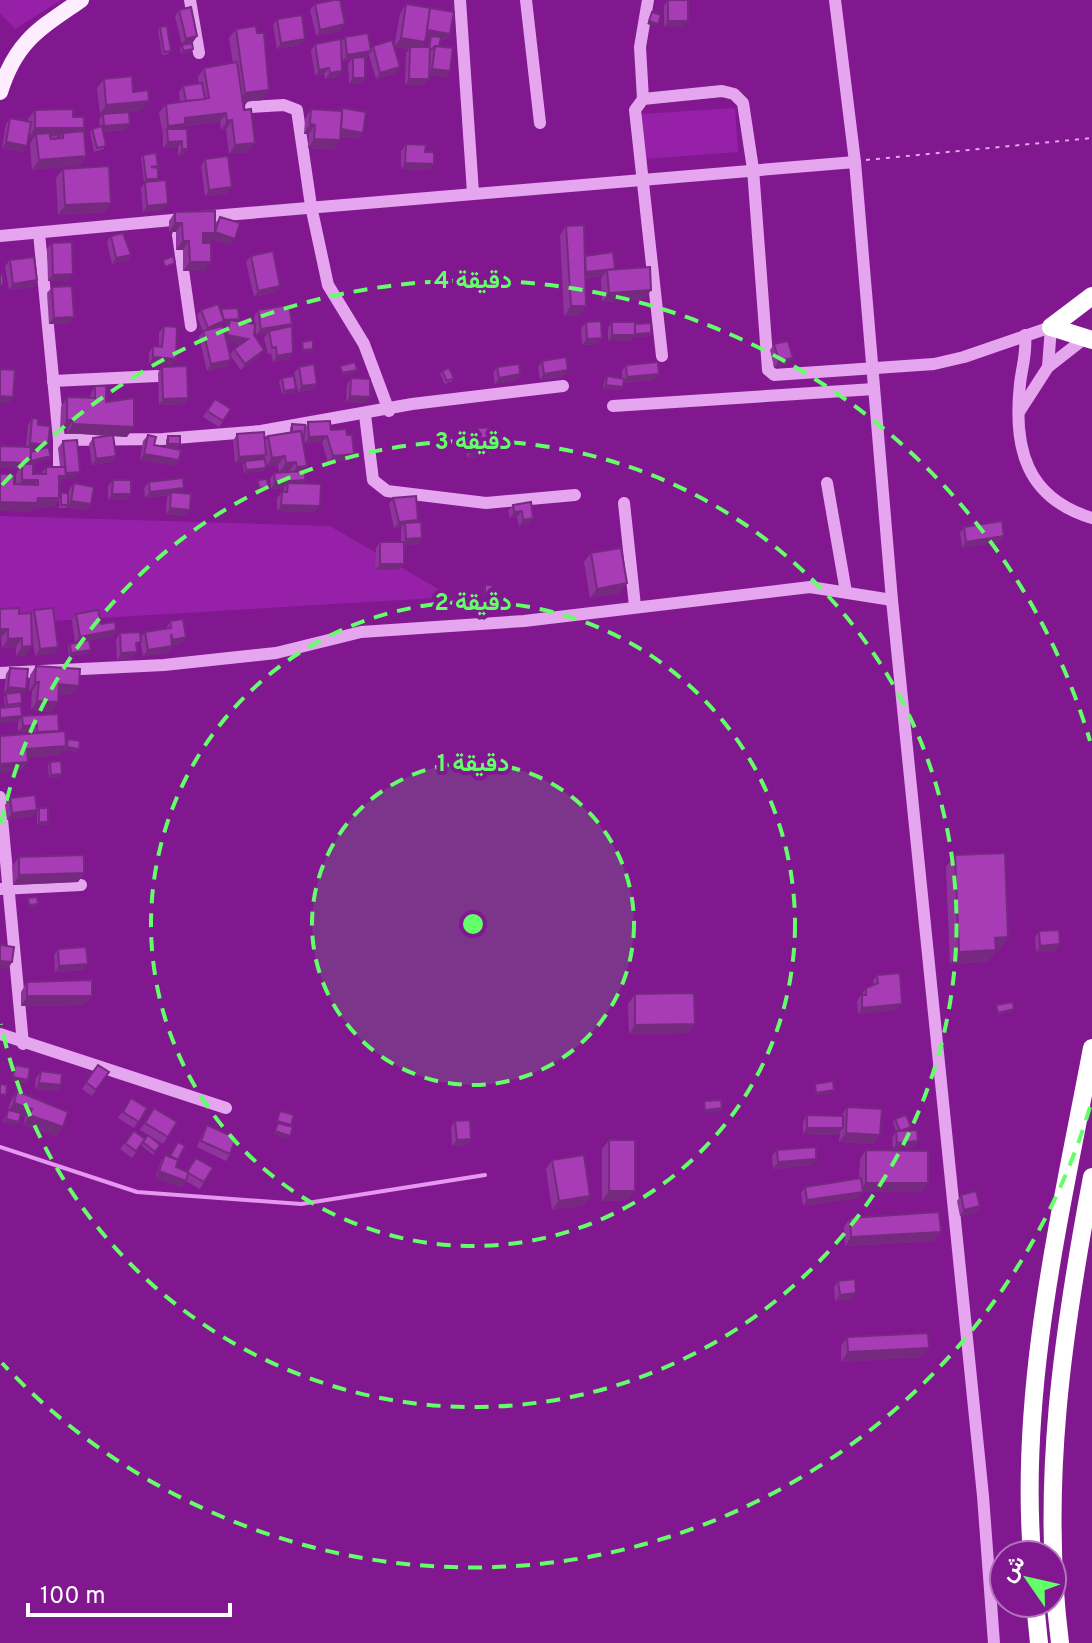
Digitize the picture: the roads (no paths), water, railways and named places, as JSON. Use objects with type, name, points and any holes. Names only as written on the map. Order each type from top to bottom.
[{"type":"highway","points":[[1051,327],[1092,296]]},
{"type":"highway","points":[[1051,327],[1088,339]]},
{"type":"highway","points":[[1032,1539],[1031,1434],[1040,1346],[1092,1048]]},
{"type":"highway","points":[[1060,1643],[1054,1565],[1053,1447],[1072,1288],[1092,1177]]},
{"type":"highway","points":[[1037,1619],[1039,1643]]},
{"type":"main road","points":[[0,92],[10,62],[37,30],[81,0]]},
{"type":"street","points":[[190,0],[199,53]]},
{"type":"street","points":[[460,0],[473,193]]},
{"type":"street","points":[[526,0],[540,123]]},
{"type":"street","points":[[648,0],[640,47],[643,99],[635,110],[662,356]]},
{"type":"street","points":[[835,0],[855,162],[892,600],[983,1496],[994,1643]]},
{"type":"street","points":[[643,99],[722,91],[734,94],[743,103],[753,169],[768,370],[774,375],[934,364],[1051,327],[1048,367]]},
{"type":"street","points":[[251,107],[284,105],[297,110],[311,206],[328,285],[364,344],[389,411]]},
{"type":"street","points":[[0,236],[311,206],[855,162]]},
{"type":"street","points":[[176,220],[191,326]]},
{"type":"street","points":[[39,233],[59,467]]},
{"type":"street","points":[[1025,335],[1027,354],[1020,382],[1019,412],[1021,448],[1029,470],[1042,490],[1067,510],[1092,518]]},
{"type":"street","points":[[1019,412],[1048,367],[1088,339]]},
{"type":"street","points":[[53,381],[157,376]]},
{"type":"street","points":[[59,440],[208,436],[365,415],[412,404],[563,386]]},
{"type":"street","points":[[613,406],[874,389]]},
{"type":"street","points":[[365,415],[373,480],[387,491],[486,503],[575,495]]},
{"type":"street","points":[[827,483],[846,592]]},
{"type":"street","points":[[624,503],[635,606]]},
{"type":"street","points":[[0,673],[164,665],[276,653],[361,632],[524,621],[810,587],[892,600]]},
{"type":"street","points":[[0,797],[4,889],[23,1044]]},
{"type":"street","points":[[4,889],[81,885]]},
{"type":"street","points":[[0,1034],[226,1108]]},
{"type":"waterway","points":[[0,1147],[137,1192],[301,1204],[485,1175]]}]
